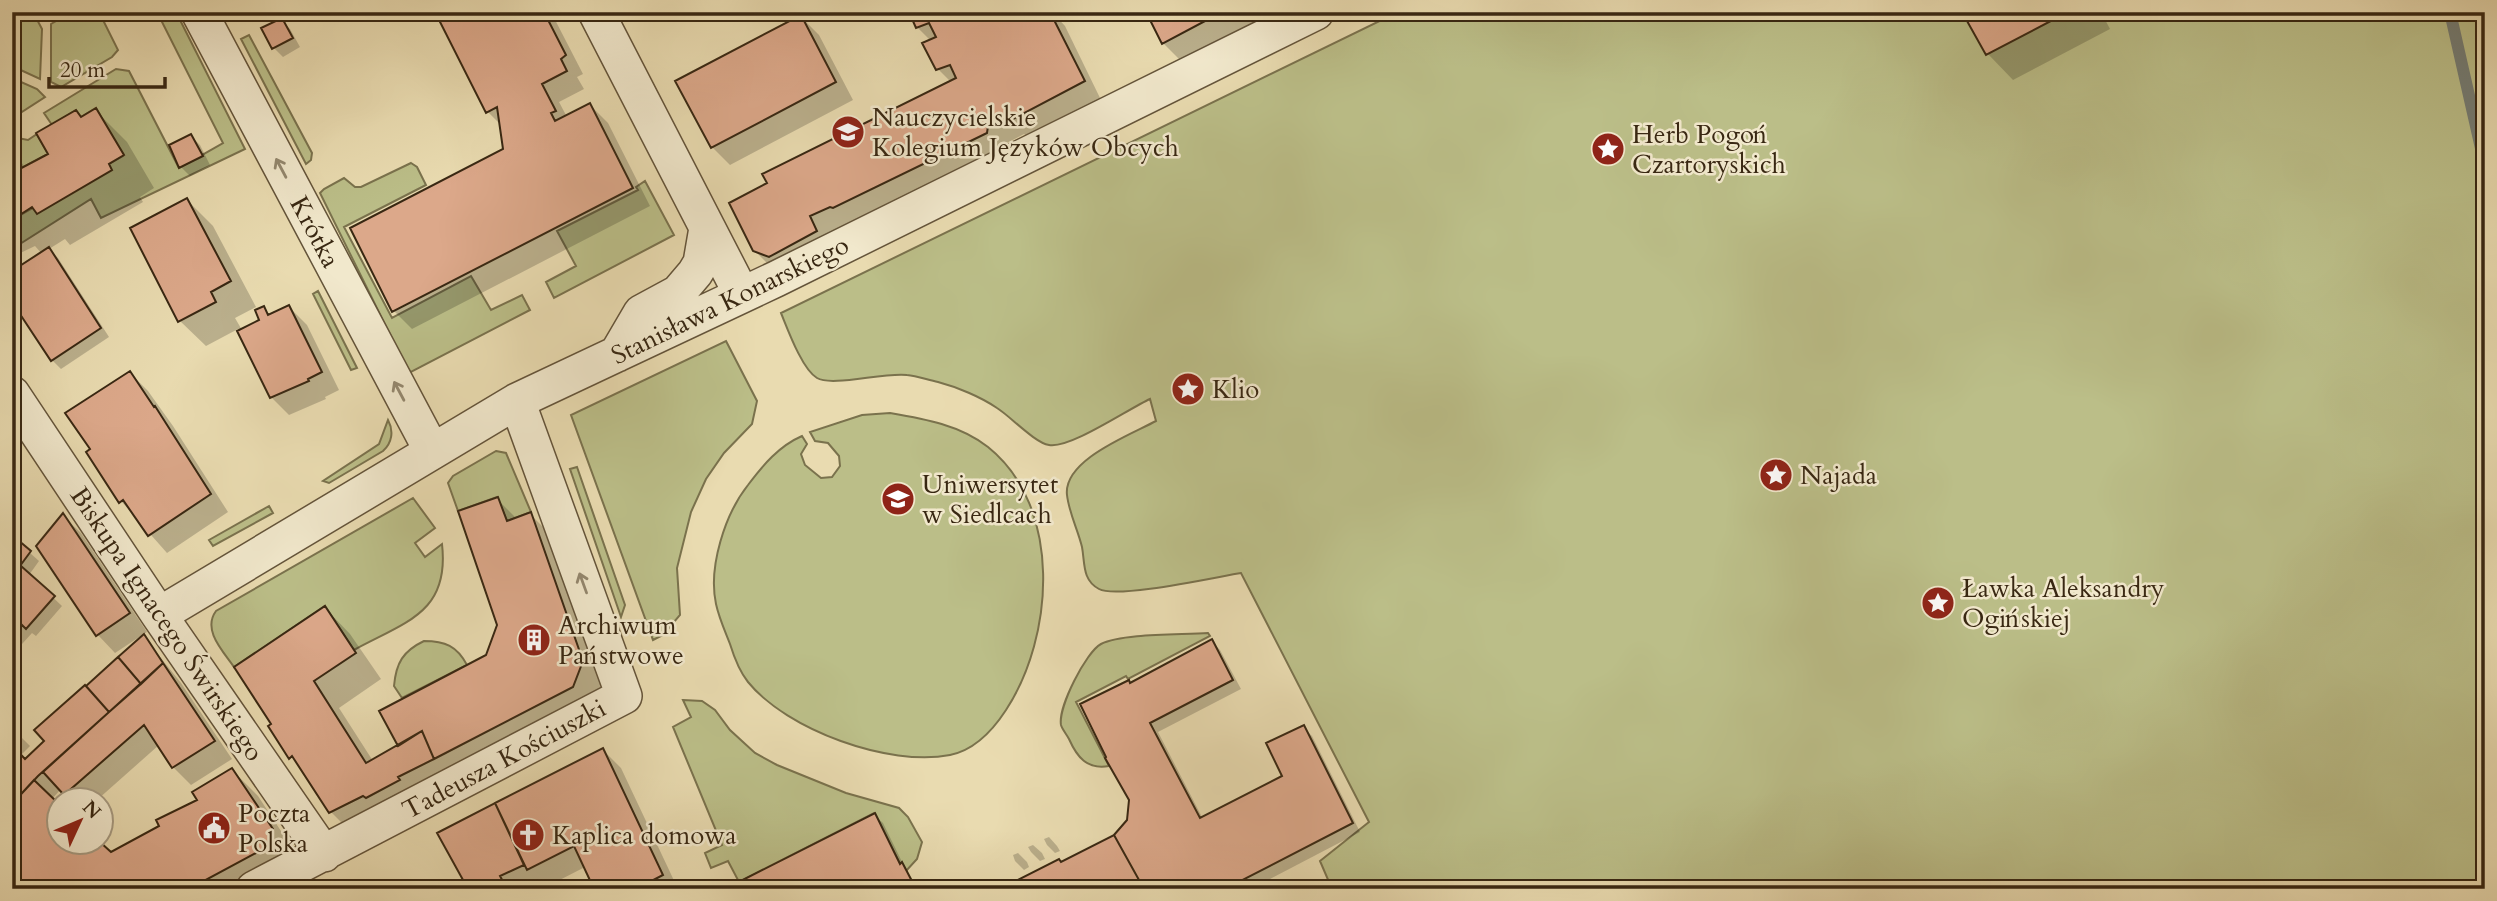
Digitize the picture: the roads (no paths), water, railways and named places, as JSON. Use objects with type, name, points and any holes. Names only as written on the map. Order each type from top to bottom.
[{"type":"street","name":"Krótka","points":[[199,12],[432,451]]},
{"type":"street","points":[[596,12],[742,295]]},
{"type":"street","name":"Stanisława Konarskiego","points":[[159,615],[517,401],[742,295],[1315,12]]},
{"type":"street","points":[[617,354],[641,313],[678,293],[695,273],[701,263],[707,228]]},
{"type":"street","name":"Biskupa Ignacego Świrskiego","points":[[12,394],[159,615],[324,854]]},
{"type":"street","name":"Tadeusza Kościuszki","points":[[254,889],[624,696],[517,401]]},
{"type":"waterway","points":[[2450,12],[2485,166]]},
{"type":"place","name":"Nauczycielskie Kolegium Języków Obcych","points":[[848,132]]},
{"type":"place","name":"Herb Pogoń Czartoryskich","points":[[1608,149]]},
{"type":"place","name":"Klio","points":[[1188,389]]},
{"type":"place","name":"Najada","points":[[1776,475]]},
{"type":"place","name":"Uniwersytet w Siedlcach","points":[[898,499]]},
{"type":"place","name":"Ławka Aleksandry Ogińskiej","points":[[1938,603]]},
{"type":"place","name":"Archiwum Państwowe","points":[[534,640]]},
{"type":"place","name":"Poczta Polska","points":[[214,828]]},
{"type":"place","name":"Kaplica domowa","points":[[528,835]]}]
